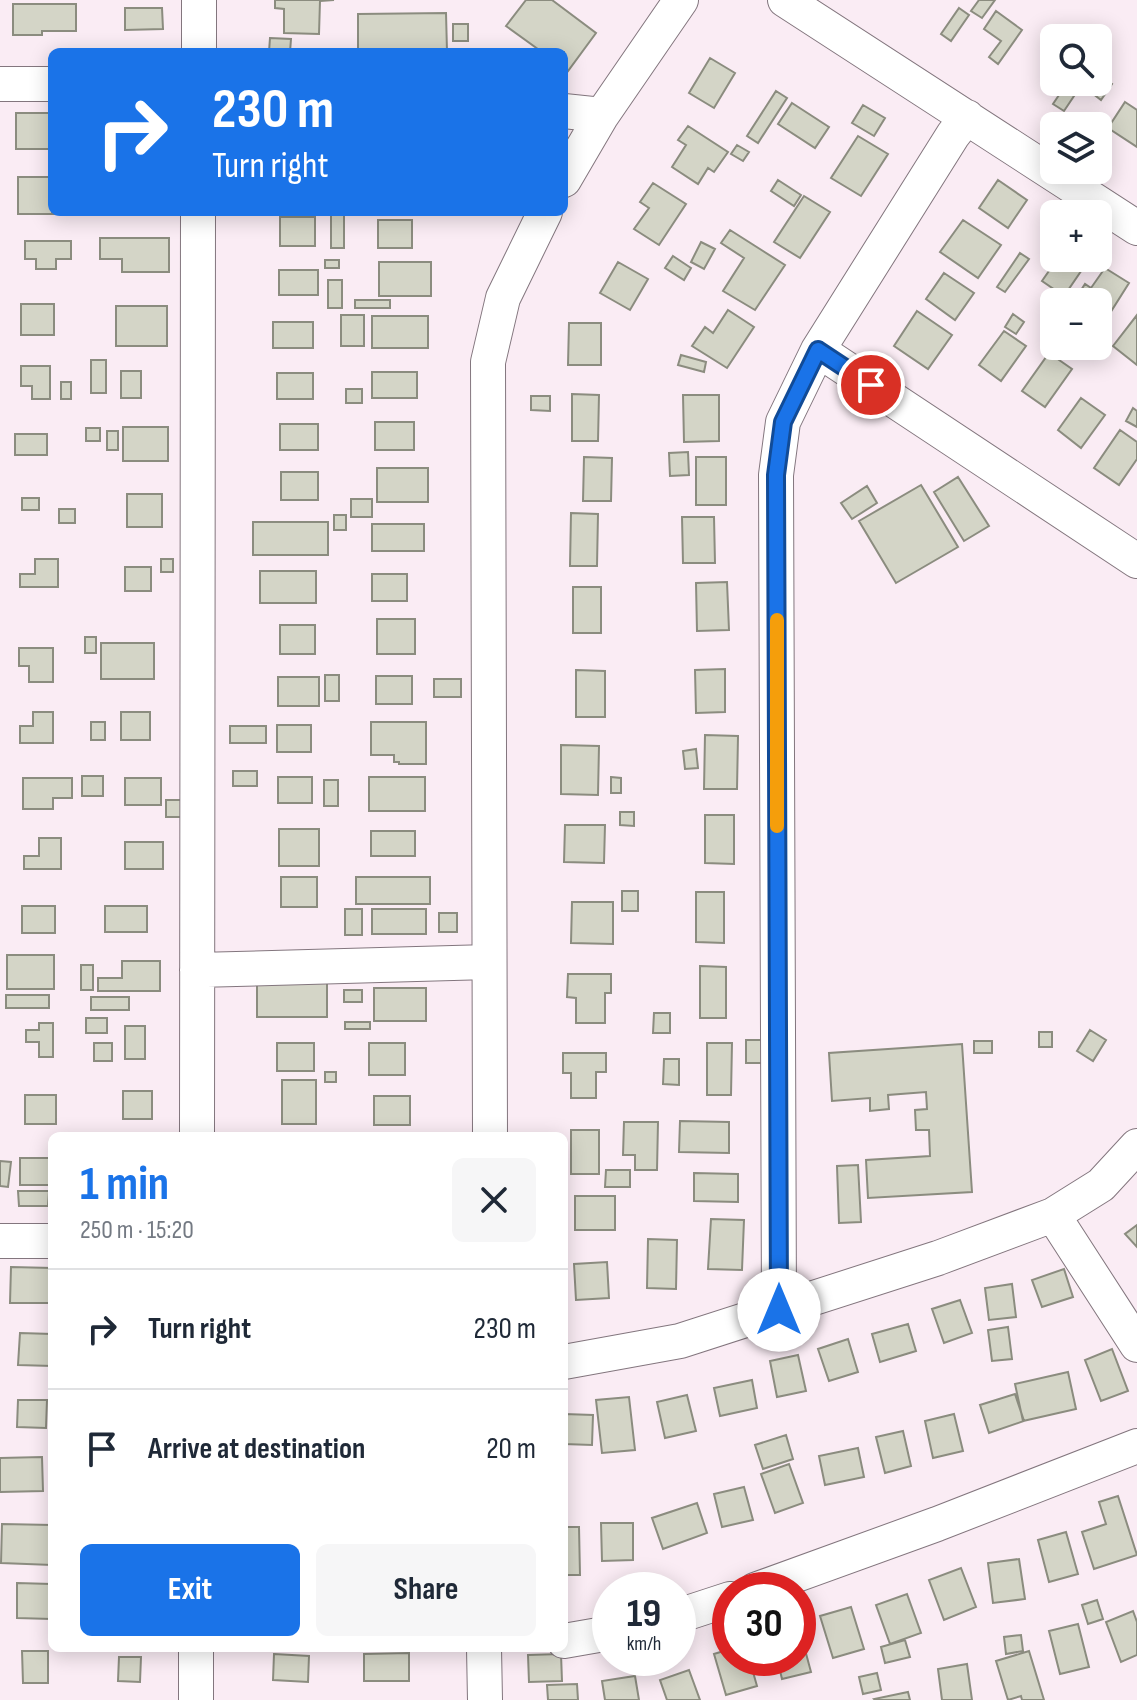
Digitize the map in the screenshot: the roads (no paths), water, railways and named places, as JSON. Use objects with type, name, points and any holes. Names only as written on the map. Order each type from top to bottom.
[{"type":"street","points":[[199,0],[199,48]]},
{"type":"street","points":[[568,173],[602,115],[681,0]]},
{"type":"street","points":[[785,0],[1137,228]]},
{"type":"street","points":[[0,84],[48,84]]},
{"type":"street","points":[[568,111],[602,115]]},
{"type":"street","points":[[779,1310],[776,475],[783,422],[818,350],[967,117]]},
{"type":"street","points":[[197,1132],[198,216]]},
{"type":"street","points":[[490,1132],[488,362],[503,298],[536,218]]},
{"type":"street","points":[[818,350],[1137,561]]},
{"type":"street","points":[[197,970],[489,962]]},
{"type":"street","points":[[568,1361],[680,1341],[938,1258],[1053,1215],[1101,1185],[1137,1146]]},
{"type":"street","points":[[1053,1215],[1137,1345]]},
{"type":"street","points":[[0,1241],[48,1241]]},
{"type":"street","points":[[805,1572],[1137,1446]]},
{"type":"street","points":[[568,1640],[592,1636]]},
{"type":"street","points":[[196,1652],[196,1700]]},
{"type":"street","points":[[484,1652],[485,1700]]}]
